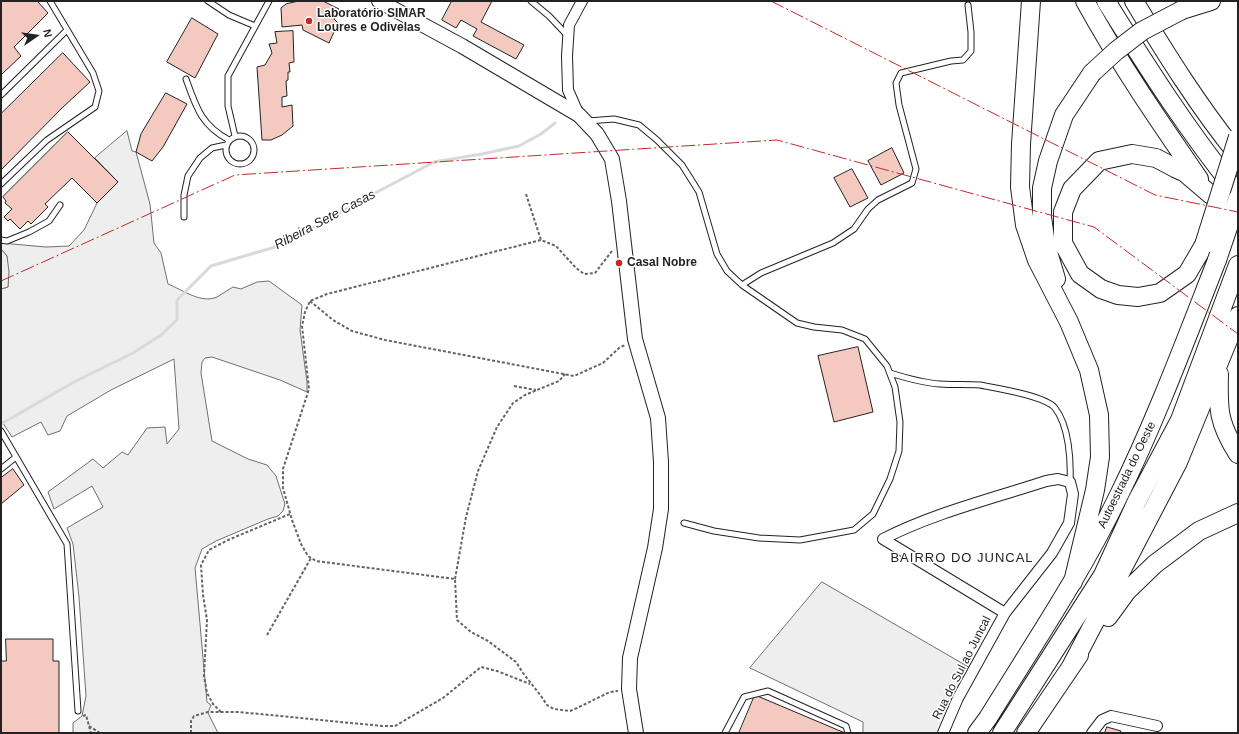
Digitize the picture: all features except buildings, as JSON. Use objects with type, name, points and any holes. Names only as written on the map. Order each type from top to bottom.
[{"type":"highway","points":[[1031,1],[1021,144],[1020,187],[1025,225],[1037,260],[1068,322],[1089,370],[1099,415],[1100,457],[1095,490],[1073,582]]},
{"type":"highway","points":[[1085,1],[1134,82],[1211,195],[1238,228]]},
{"type":"highway","points":[[1106,1],[1150,71],[1211,160],[1238,193]]},
{"type":"highway","points":[[1134,1],[1171,61],[1238,155]]},
{"type":"highway","points":[[1068,322],[1046,245],[1042,217],[1042,188],[1048,161],[1064,115],[1092,73],[1116,51],[1142,31],[1182,10],[1211,1]]},
{"type":"highway","points":[[1211,195],[1184,172],[1156,158],[1132,154],[1098,161],[1072,189],[1063,212],[1063,243],[1080,274],[1101,289],[1118,295],[1138,297],[1160,293],[1187,274],[1204,245],[1238,137]]},
{"type":"highway","name":"Autoestrada do Oeste","points":[[977,733],[988,718],[1073,582],[1118,497],[1158,410],[1217,260],[1238,198]]},
{"type":"highway","name":"Autoestrada do Oeste","points":[[1002,733],[1103,575],[1138,501],[1180,420],[1236,272]]},
{"type":"highway","points":[[1072,665],[1178,462],[1238,316]]},
{"type":"highway","points":[[1219,363],[1218,401],[1222,423],[1228,438],[1238,454]]},
{"type":"highway","points":[[1026,733],[1072,665],[1126,591],[1155,564],[1199,531],[1238,512]]},
{"type":"street","points":[[379,1],[462,46],[582,118],[597,134],[612,159],[619,201],[635,339],[658,418],[661,462],[661,509],[655,548],[630,658],[629,689],[636,733]]},
{"type":"street","points":[[582,1],[569,25],[567,56],[568,90],[582,118]]},
{"type":"street","name":"Rua do Sul ao Juncal","points":[[943,733],[958,698],[1005,613],[883,539],[894,533],[946,513],[1046,481],[1058,479],[1070,482]]},
{"type":"street","points":[[1005,613],[1052,553],[1069,523],[1073,494],[1070,482]]},
{"type":"street","points":[[1092,733],[1102,720],[1111,716],[1157,726]]},
{"type":"lane","points":[[1,184],[47,140],[96,107],[99,91],[93,73],[50,1]]},
{"type":"lane","points":[[208,1],[229,15],[256,26]]},
{"type":"lane","points":[[235,136],[228,106],[228,76],[269,1]]},
{"type":"lane","points":[[531,1],[549,16],[568,37]]},
{"type":"lane","points":[[742,285],[761,272],[833,243],[854,229],[868,209],[878,200],[912,183],[916,169],[899,105],[896,83],[901,73],[951,61],[963,60],[971,51],[971,32],[968,5]]},
{"type":"lane","points":[[1,95],[67,30]]},
{"type":"lane","points":[[186,79],[193,100],[203,119],[227,142]]},
{"type":"lane","points":[[582,118],[614,119],[639,125],[657,140],[682,165],[699,192],[717,254],[727,271],[742,285],[797,322],[814,327],[842,330],[865,339],[887,366],[896,387],[899,415],[899,451],[890,479],[873,514],[854,530],[800,540],[759,538],[714,531],[684,523]]},
{"type":"lane","points":[[184,217],[184,195],[188,176],[200,158],[212,148],[227,142],[235,136],[245,136],[252,142],[254,152],[249,160],[241,164],[232,162],[226,154],[227,142]]},
{"type":"lane","points":[[1,240],[7,241],[29,232],[49,221],[60,205]]},
{"type":"lane","points":[[890,373],[909,379],[939,384],[979,385],[1037,397],[1054,407],[1064,425],[1071,462],[1070,482]]},
{"type":"lane","points":[[1,432],[67,544],[78,711]]},
{"type":"lane","points":[[1,469],[16,457]]},
{"type":"lane","points":[[725,733],[744,697],[768,691],[846,726],[848,733]]},
{"type":"path","points":[[526,194],[541,240]]},
{"type":"path","points":[[455,579],[316,561],[308,556],[301,544],[290,514],[283,488],[283,469],[309,388],[302,326],[305,312],[310,301],[327,294],[541,240],[556,246],[576,268],[584,274],[595,273],[623,235]]},
{"type":"path","points":[[310,301],[334,320],[352,331],[359,333],[385,340],[574,376],[603,363],[619,348],[635,339]]},
{"type":"path","points":[[565,374],[560,381],[525,395],[513,403],[497,427],[478,471],[466,517],[455,579],[457,620],[471,632],[488,641],[516,662],[523,674],[547,705],[554,709],[570,711],[610,692],[629,689]]},
{"type":"path","points":[[514,386],[537,390]]},
{"type":"path","points":[[221,712],[213,704],[207,693],[204,676],[207,620],[203,595],[201,565],[209,550],[228,540],[290,514]]},
{"type":"path","points":[[267,635],[310,558]]},
{"type":"path","points":[[191,733],[191,721],[194,716],[208,712],[239,712],[395,726],[443,698],[481,667],[497,671],[532,684]]},
{"type":"path","points":[[82,716],[86,716],[90,733]]},
{"type":"path","points":[[89,726],[100,733]]},
{"type":"shaded area","points":[[127,131],[132,151],[136,152],[150,204],[154,243],[161,253],[168,284],[198,298],[211,299],[233,287],[241,289],[257,282],[269,281],[302,305],[300,330],[307,392],[280,380],[212,357],[205,358],[202,362],[201,373],[212,441],[248,459],[267,465],[276,476],[285,504],[283,511],[278,516],[216,541],[202,549],[195,568],[207,702],[211,705],[208,713],[218,733],[73,733],[73,723],[82,716],[86,696],[79,597],[73,544],[67,528],[103,507],[92,486],[54,509],[48,492],[93,459],[103,468],[122,452],[128,455],[147,428],[165,427],[167,444],[179,429],[174,359],[111,390],[67,416],[60,431],[48,435],[41,422],[12,437],[1,420],[1,289],[8,287],[7,256],[1,249],[1,243],[46,247],[69,246],[84,230],[97,203],[118,182],[95,158]]},
{"type":"shaded area","points":[[1,249],[7,256],[9,272],[8,287],[1,289]]},
{"type":"shaded area","points":[[822,582],[972,669],[946,733],[863,733],[863,722],[750,668]]},
{"type":"waterway","name":"Ribeira Sete Casas","points":[[1,424],[74,382],[133,353],[161,335],[177,320],[177,300],[211,266],[275,247],[434,162],[519,146],[541,134],[555,123]]},
{"type":"power","points":[[771,1],[1155,195],[1238,212]]},
{"type":"power","points":[[1,281],[235,175],[777,140],[1094,227],[1238,334]]},
{"type":"place","name":"Laboratório SIMAR Loures e Odivelas","points":[[309,21]]},
{"type":"place","name":"Casal Nobre","points":[[619,263]]},
{"type":"district","name":"BAIRRO DO JUNCAL","points":[[962,558]]}]
